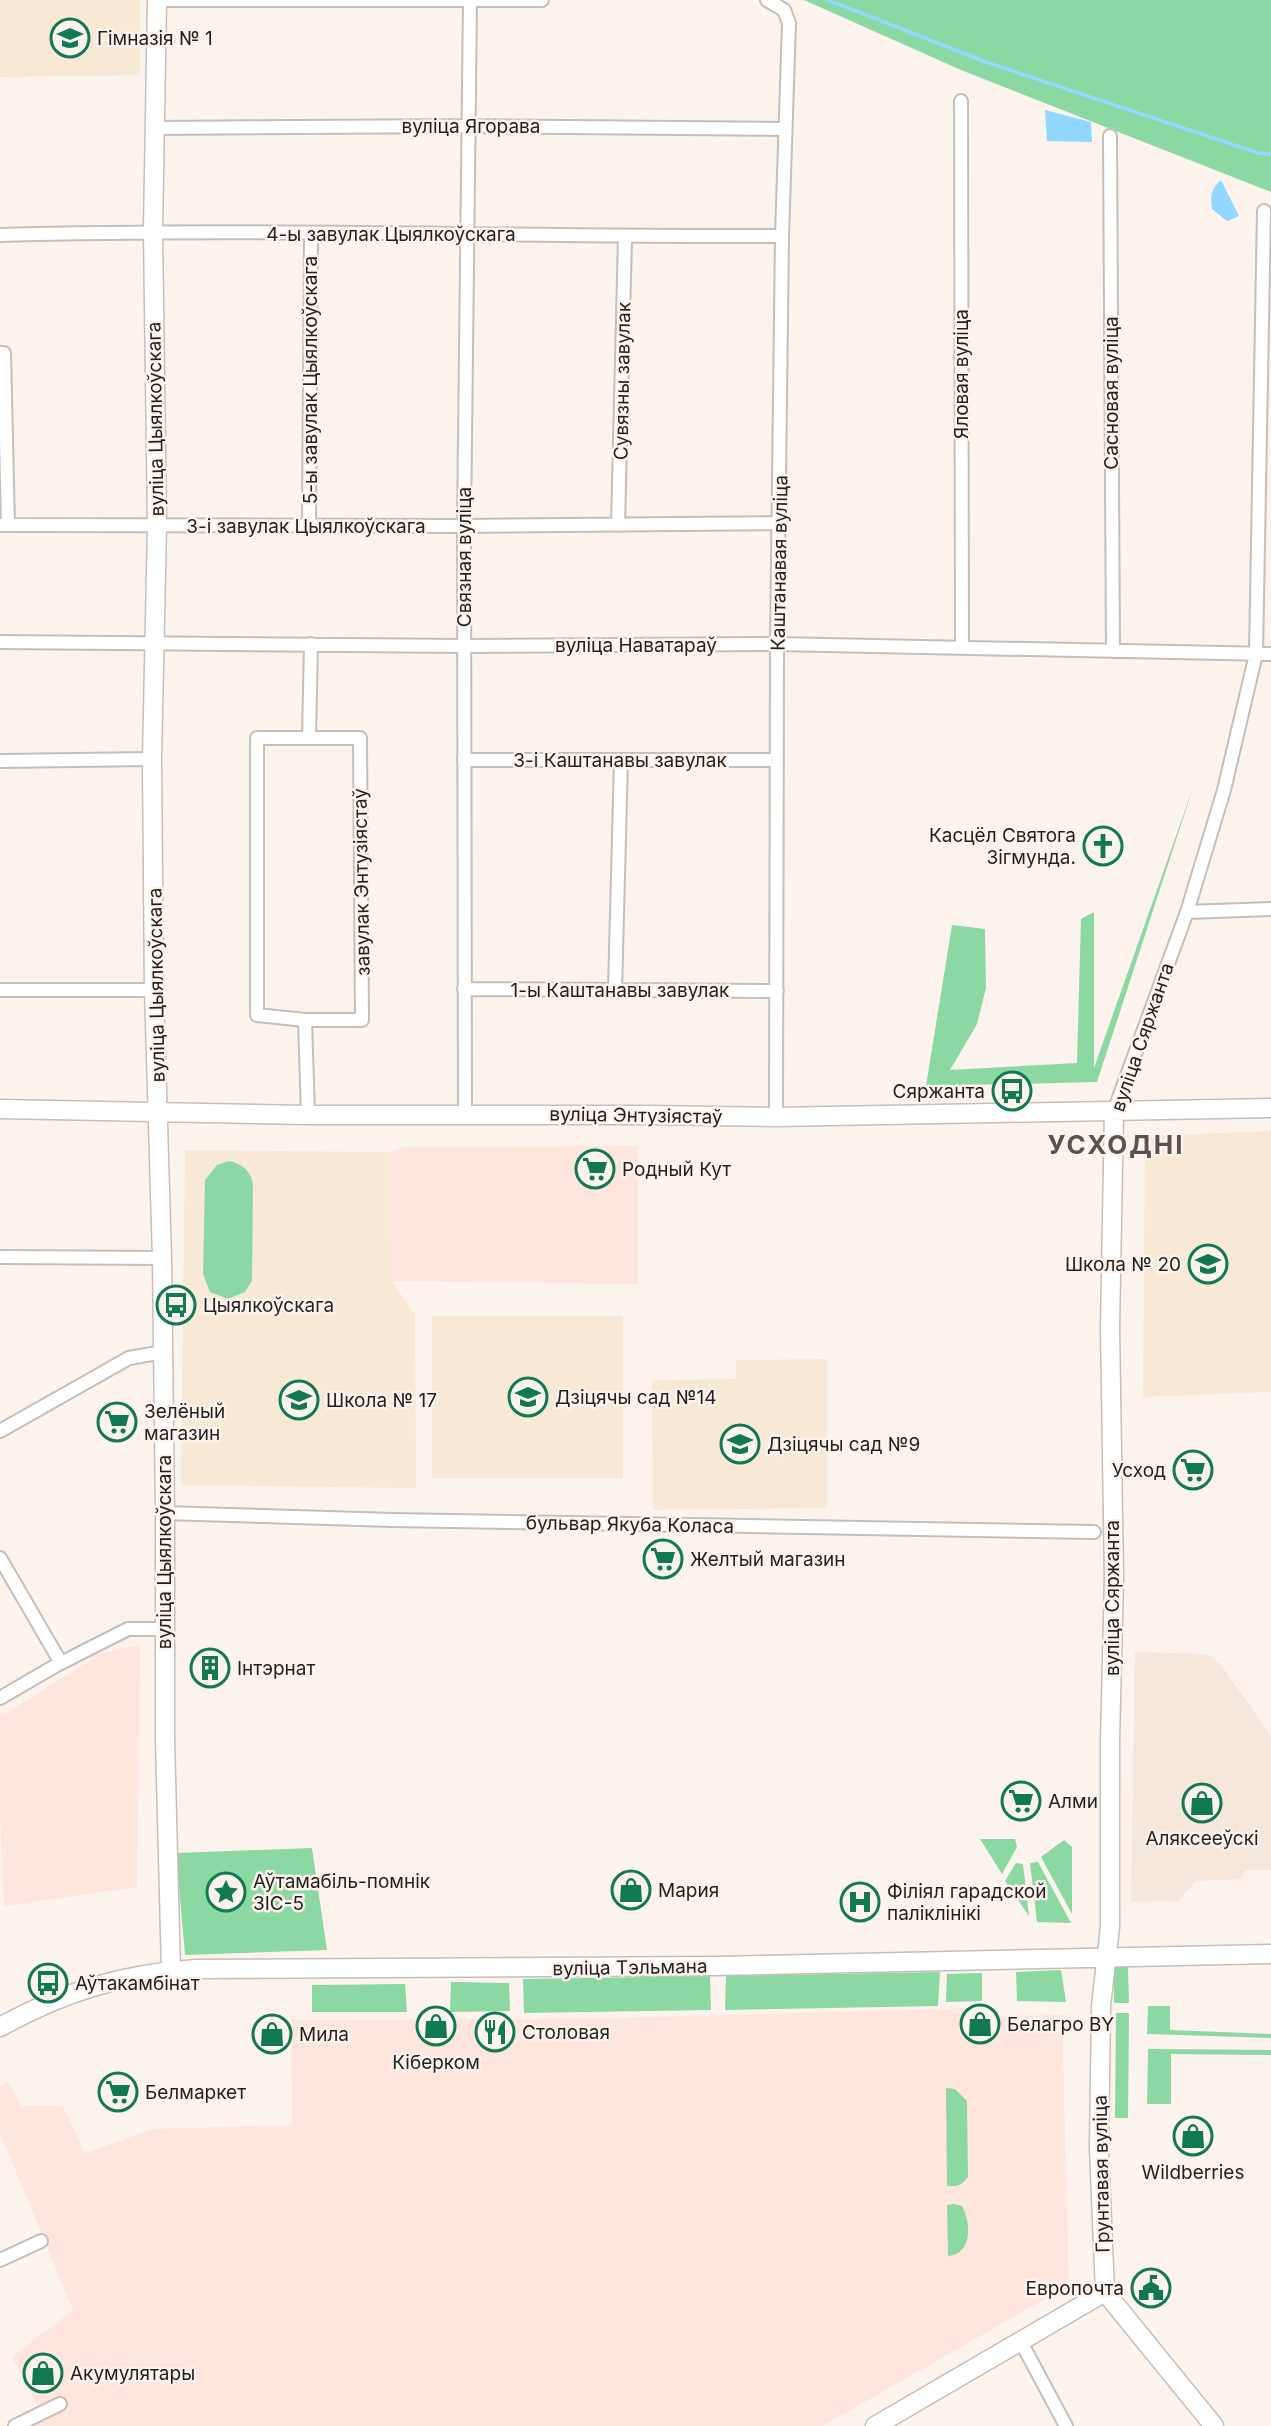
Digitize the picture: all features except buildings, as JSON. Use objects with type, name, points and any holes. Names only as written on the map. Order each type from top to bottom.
[{"type":"main road","name":"вуліца Цыялкоўскага","points":[[157,0],[153,231],[156,525],[152,759],[154,990],[162,1258],[164,1629],[171,1971]]},
{"type":"main road","name":"вуліца Энтузіястаў","points":[[0,1109],[308,1115],[776,1117],[1271,1108]]},
{"type":"main road","name":"вуліца Сяржанта","points":[[1107,1958],[1110,1927],[1110,1740],[1114,1578],[1110,1328],[1114,1111]]},
{"type":"main road","name":"вуліца Тэльмана","points":[[0,2027],[70,1993],[121,1979],[171,1971],[716,1966],[1271,1954]]},
{"type":"main road","name":"Грунтавая вуліца","points":[[1105,2292],[1099,2149],[1101,2006],[1107,1958]]},
{"type":"main road","points":[[875,2426],[1105,2292],[1214,2426]]},
{"type":"street","points":[[157,0],[541,0]]},
{"type":"street","name":"Связная вуліца","points":[[464,1115],[464,526],[470,0]]},
{"type":"street","name":"Каштанавая вуліца","points":[[767,0],[784,10],[789,23],[782,236],[777,644],[776,1117]]},
{"type":"street","name":"Яловая вуліца","points":[[961,101],[962,646]]},
{"type":"street","name":"вуліца Ягорава","points":[[156,128],[468,126],[785,129]]},
{"type":"street","name":"Сасновая вуліца","points":[[1110,136],[1113,651]]},
{"type":"street","name":"вуліца Сяржанта","points":[[1114,1111],[1187,912],[1224,790],[1256,654],[1264,211]]},
{"type":"street","name":"4-ы завулак Цыялкоўскага","points":[[0,235],[153,231],[625,237],[782,236]]},
{"type":"street","name":"5-ы завулак Цыялкоўскага","points":[[309,526],[311,234]]},
{"type":"street","name":"Сувязны завулак","points":[[618,525],[625,237]]},
{"type":"street","points":[[0,353],[4,353],[4,525]]},
{"type":"street","name":"3-і завулак Цыялкоўскага","points":[[4,525],[464,526],[780,523]]},
{"type":"street","name":"вуліца Наватараў","points":[[0,642],[464,646],[777,644],[1271,654]]},
{"type":"street","points":[[309,738],[311,644]]},
{"type":"street","name":"завулак Энтузіястаў","points":[[257,738],[359,738],[362,1020],[305,1020],[257,1015],[257,738]]},
{"type":"street","points":[[0,761],[152,759]]},
{"type":"street","name":"3-і Каштанавы завулак","points":[[464,760],[777,760]]},
{"type":"street","points":[[615,990],[621,760]]},
{"type":"street","points":[[1187,912],[1271,909]]},
{"type":"street","name":"1-ы Каштанавы завулак","points":[[464,989],[777,991]]},
{"type":"street","points":[[0,990],[154,990]]},
{"type":"street","points":[[305,1020],[308,1115]]},
{"type":"street","points":[[0,1257],[162,1258]]},
{"type":"street","points":[[0,1431],[129,1358],[163,1352]]},
{"type":"street","name":"бульвар Якуба Коласа","points":[[165,1513],[392,1520],[1094,1532]]},
{"type":"street","points":[[0,1558],[5,1577],[58,1665]]},
{"type":"street","points":[[0,1698],[128,1629],[164,1629]]},
{"type":"street","points":[[0,2260],[41,2241]]},
{"type":"street","points":[[1021,2342],[1066,2426]]},
{"type":"street","points":[[15,2426],[60,2404]]},
{"type":"shaded area","name":"Гімназія № 1","points":[[0,0],[140,0],[140,75],[0,77]]},
{"type":"shaded area","name":"Школа № 20","points":[[1271,1131],[1271,1392],[1143,1397],[1145,1136]]},
{"type":"shaded area","points":[[638,1146],[638,1284],[392,1281],[388,1152],[404,1147]]},
{"type":"shaded area","name":"Школа № 17","points":[[185,1150],[388,1152],[392,1281],[415,1315],[416,1488],[181,1485]]},
{"type":"shaded area","name":"Дзіцячы сад №14","points":[[432,1316],[623,1316],[623,1478],[432,1478]]},
{"type":"shaded area","name":"Дзіцячы сад №9","points":[[827,1359],[827,1508],[653,1510],[652,1380],[736,1379],[736,1360]]},
{"type":"shaded area","points":[[140,1645],[137,1887],[4,1906],[0,1717],[102,1653]]},
{"type":"shaded area","name":"Аляксееўскі","points":[[1135,1652],[1208,1654],[1221,1665],[1271,1736],[1271,1870],[1246,1870],[1241,1879],[1196,1881],[1178,1901],[1131,1902]]},
{"type":"shaded area","points":[[977,2008],[977,2017],[1062,2015],[1069,2285],[823,2426],[28,2426],[44,2418],[12,2357],[73,2310],[0,2133],[0,2086],[8,2082],[22,2106],[63,2106],[85,2153],[153,2129],[292,2125],[291,2020],[589,2019]]},
{"type":"green space","points":[[804,0],[1271,0],[1271,192],[961,70]]},
{"type":"green space","points":[[1194,785],[1097,1082],[926,1086],[952,925],[985,929],[986,988],[977,1024],[950,1070],[1077,1063],[1081,919],[1094,912],[1094,1068]]},
{"type":"green space","points":[[229,1161],[246,1169],[253,1186],[252,1281],[245,1292],[228,1299],[210,1292],[203,1274],[205,1180],[217,1165]]},
{"type":"green space","points":[[980,1839],[1015,1839],[1017,1847],[1002,1874]]},
{"type":"green space","points":[[1064,1840],[1072,1847],[1072,1914],[1041,1857]]},
{"type":"green space","points":[[312,1848],[327,1950],[185,1955],[176,1853]]},
{"type":"green space","points":[[1038,1862],[1071,1923],[1037,1922],[1030,1863]]},
{"type":"green space","points":[[1016,1863],[1023,1864],[1029,1916],[1005,1881]]},
{"type":"green space","points":[[1114,1967],[1128,1967],[1129,2003],[1114,2003]]},
{"type":"green space","points":[[1061,1970],[1066,2002],[1017,2001],[1016,1972]]},
{"type":"green space","points":[[940,1972],[938,2006],[725,2010],[726,1976]]},
{"type":"green space","points":[[982,1973],[982,2001],[946,2002],[947,1974]]},
{"type":"green space","points":[[710,1976],[711,2010],[524,2013],[523,1979]]},
{"type":"green space","points":[[451,1982],[509,1983],[510,2011],[450,2012]]},
{"type":"green space","points":[[405,1984],[407,2012],[312,2012],[312,1985]]},
{"type":"green space","points":[[1148,2006],[1170,2006],[1170,2030],[1271,2034],[1271,2038],[1147,2034]]},
{"type":"green space","points":[[1116,2013],[1129,2013],[1128,2118],[1115,2118]]},
{"type":"green space","points":[[1148,2049],[1271,2050],[1271,2055],[1171,2054],[1171,2104],[1147,2104]]},
{"type":"green space","points":[[946,2088],[955,2089],[967,2101],[968,2177],[962,2184],[954,2186],[947,2186]]},
{"type":"green space","points":[[947,2205],[962,2206],[967,2220],[968,2236],[962,2250],[948,2256]]},
{"type":"water","points":[[1045,110],[1091,122],[1092,142],[1047,141]]},
{"type":"water","points":[[1221,180],[1239,216],[1227,221],[1212,209],[1212,193]]},
{"type":"waterway","points":[[828,0],[986,62],[1258,153],[1271,154]]},
{"type":"place","name":"Гімназія № 1","points":[[70,38]]},
{"type":"place","name":"Касцёл Святога Зігмунда.","points":[[1103,846]]},
{"type":"place","name":"Сяржанта","points":[[1012,1091]]},
{"type":"place","name":"Родный Кут","points":[[595,1169]]},
{"type":"place","name":"Школа № 20","points":[[1208,1264]]},
{"type":"place","name":"Цыялкоўскага","points":[[176,1305]]},
{"type":"place","name":"Дзіцячы сад №14","points":[[528,1397]]},
{"type":"place","name":"Школа № 17","points":[[299,1400]]},
{"type":"place","name":"Зелёный магазин","points":[[117,1422]]},
{"type":"place","name":"Дзіцячы сад №9","points":[[740,1444]]},
{"type":"place","name":"Усход","points":[[1193,1470]]},
{"type":"place","name":"Желтый магазин","points":[[663,1559]]},
{"type":"place","name":"Інтэрнат","points":[[210,1668]]},
{"type":"place","name":"Алми","points":[[1021,1801]]},
{"type":"place","name":"Аляксееўскі","points":[[1202,1803]]},
{"type":"place","name":"Мария","points":[[631,1890]]},
{"type":"place","name":"Аўтамабіль-помнік ЗІС-5","points":[[226,1892]]},
{"type":"place","name":"Філіял гарадской паліклінікі","points":[[860,1902]]},
{"type":"place","name":"Аўтакамбінат","points":[[48,1983]]},
{"type":"place","name":"Белагро BY","points":[[980,2024]]},
{"type":"place","name":"Кіберком","points":[[436,2026]]},
{"type":"place","name":"Столовая","points":[[495,2032]]},
{"type":"place","name":"Мила","points":[[272,2034]]},
{"type":"place","name":"Белмаркет","points":[[118,2092]]},
{"type":"place","name":"Wildberries","points":[[1193,2136]]},
{"type":"place","name":"Европочта","points":[[1151,2288]]},
{"type":"place","name":"Акумулятары","points":[[43,2373]]},
{"type":"district","name":"УСХОДНІ","points":[[1116,1145]]}]
